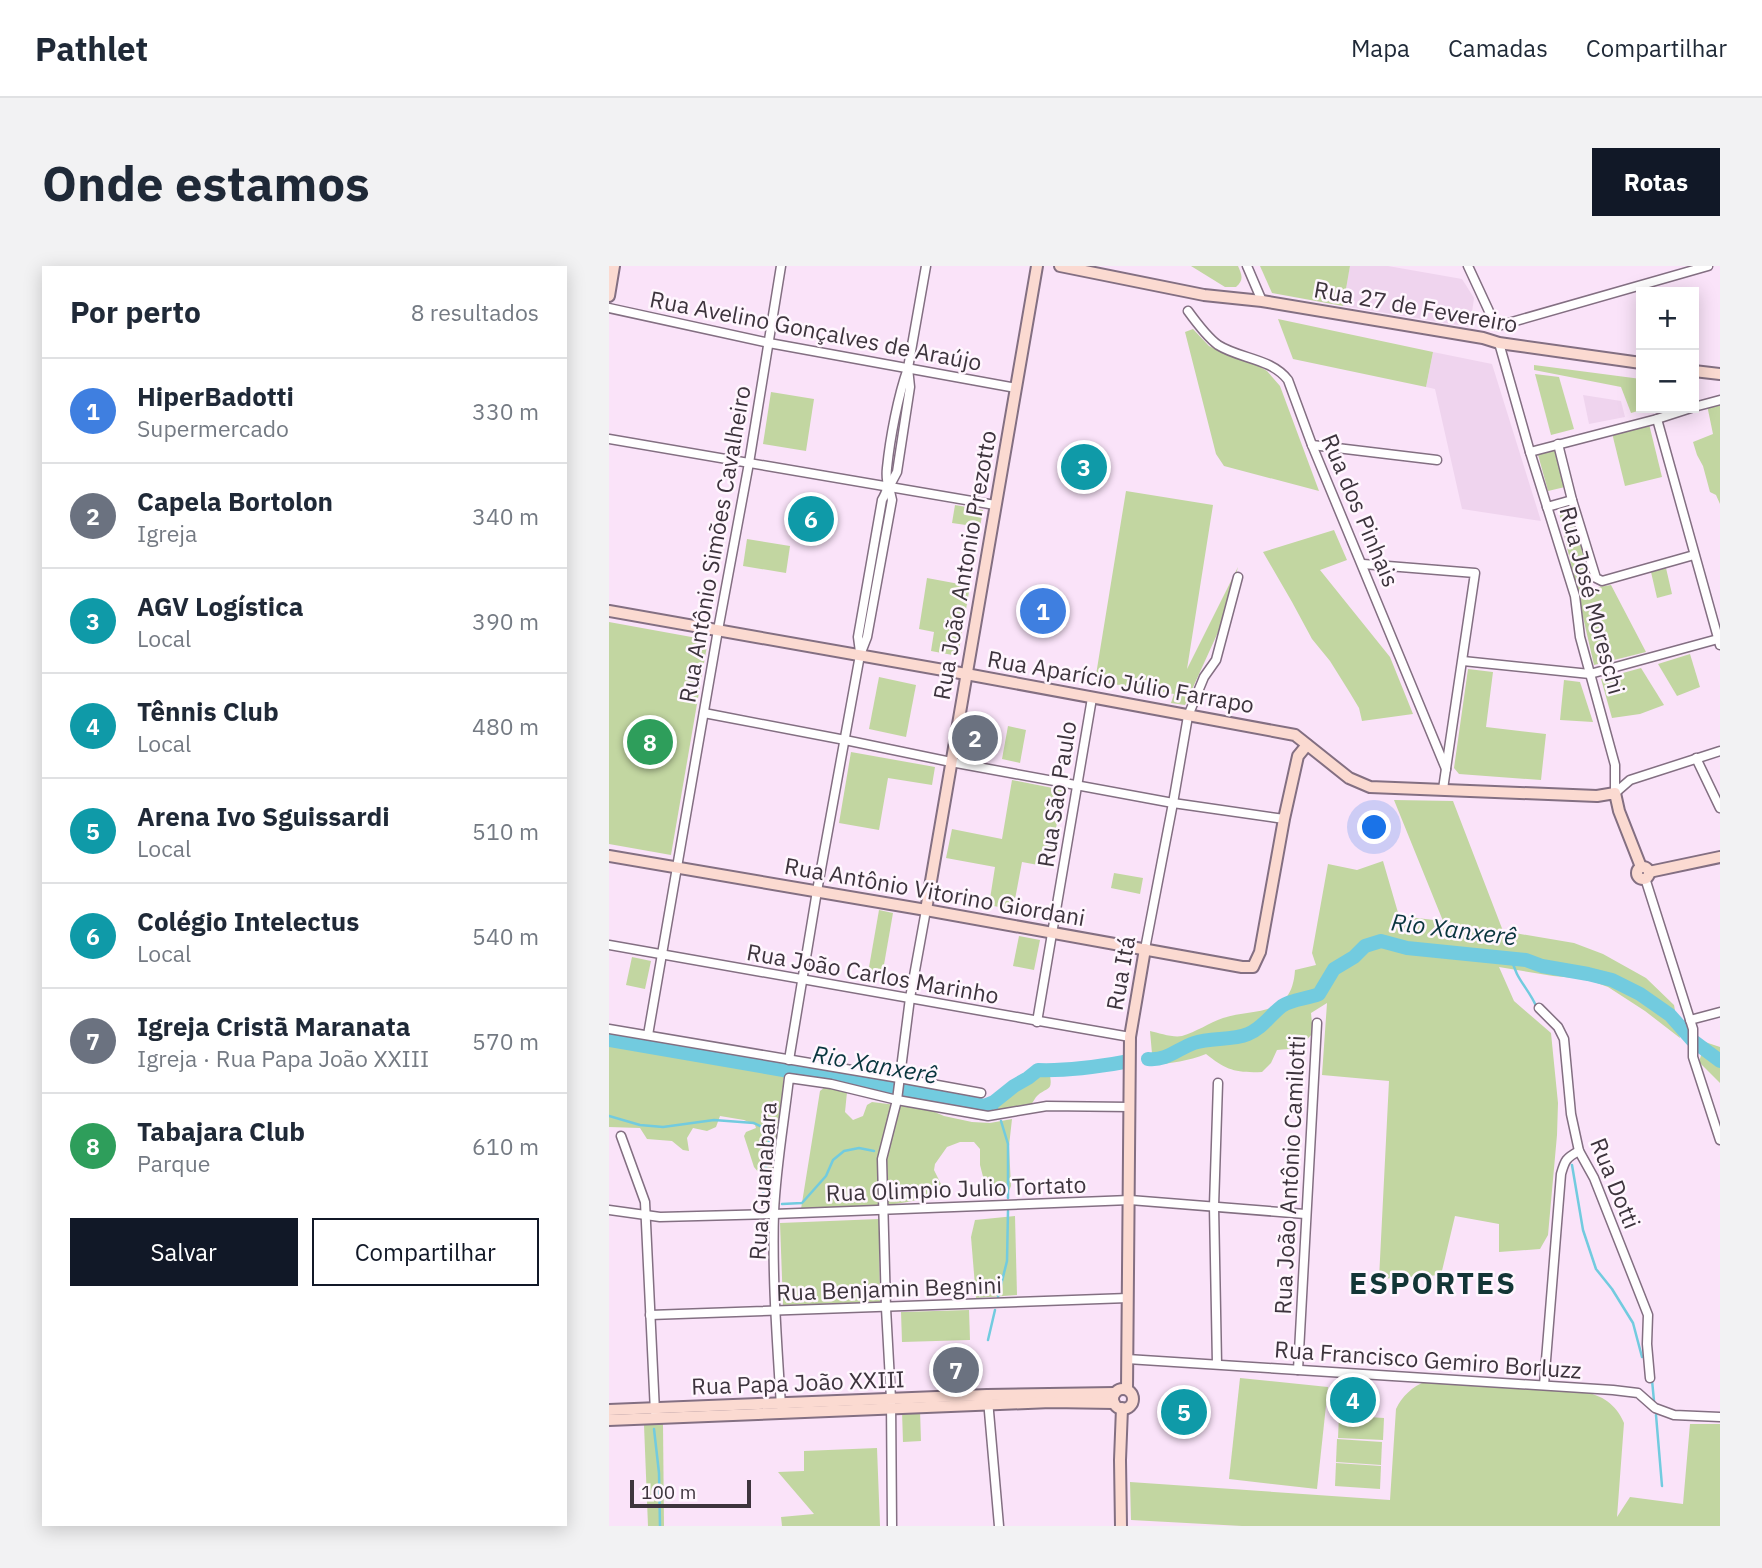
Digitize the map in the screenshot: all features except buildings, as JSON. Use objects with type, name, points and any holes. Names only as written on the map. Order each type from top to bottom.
[{"type":"street","points":[[609,296],[614,266]]},
{"type":"street","name":"Rua Antônio Simões Cavalheiro","points":[[648,1035],[781,266]]},
{"type":"street","points":[[789,1060],[860,655],[867,637],[868,606],[882,499],[897,471],[896,444],[901,413],[910,387],[908,368],[926,266]]},
{"type":"street","name":"Rua João Antonio Prezotto","points":[[892,1526],[891,1404],[882,1159],[898,1089],[910,998],[1037,266]]},
{"type":"street","name":"Rua 27 de Fevereiro","points":[[1060,266],[1204,295],[1262,301],[1483,338],[1499,343],[1636,362]]},
{"type":"street","points":[[1247,266],[1262,301]]},
{"type":"street","points":[[1468,266],[1493,322],[1498,326],[1708,266]]},
{"type":"street","name":"Rua Avelino Gonçalves de Araújo","points":[[609,308],[769,343],[1016,388]]},
{"type":"street","name":"Rua dos Pinhais","points":[[1188,311],[1218,344],[1263,362],[1288,380],[1446,769]]},
{"type":"street","points":[[1483,338],[1489,330],[1490,315]]},
{"type":"street","name":"Rua José Moreschi","points":[[1499,343],[1529,452],[1575,596],[1580,637],[1615,765],[1615,793],[1619,811],[1645,872],[1690,1020],[1693,1058],[1718,1127],[1720,1140]]},
{"type":"street","points":[[1699,372],[1720,374]]},
{"type":"street","points":[[1699,405],[1720,400]]},
{"type":"street","points":[[1529,452],[1674,413]]},
{"type":"street","points":[[1463,661],[1590,674],[1719,642],[1657,419]]},
{"type":"street","points":[[609,439],[995,505]]},
{"type":"street","points":[[1313,444],[1437,460]]},
{"type":"street","points":[[1558,444],[1596,578],[1602,581],[1694,555]]},
{"type":"street","points":[[874,571],[892,500],[889,487]]},
{"type":"street","points":[[1547,507],[1573,500]]},
{"type":"street","points":[[876,533],[885,535]]},
{"type":"street","points":[[1363,564],[1475,573],[1443,789]]},
{"type":"street","name":"Rua Itá","points":[[1127,1389],[1130,1037],[1188,716],[1204,677],[1216,660],[1238,577]]},
{"type":"street","name":"Rua Aparício Júlio Farrapo","points":[[609,611],[1295,735],[1349,778],[1370,787],[1597,796],[1615,793]]},
{"type":"street","name":"Rua São Paulo","points":[[1037,1021],[1091,698]]},
{"type":"street","points":[[703,713],[1173,803],[1285,819],[1298,756],[1307,745]]},
{"type":"street","points":[[1615,793],[1630,780],[1720,751]]},
{"type":"street","points":[[1696,758],[1720,808]]},
{"type":"street","name":"Rua Antônio Vitorino Giordani","points":[[609,856],[1253,967],[1260,952],[1285,819]]},
{"type":"street","points":[[1645,872],[1720,856]]},
{"type":"street","name":"Rua João Carlos Marinho","points":[[609,945],[1130,1037]]},
{"type":"street","name":"Rua Dotti","points":[[1539,1008],[1558,1027],[1564,1039],[1571,1115],[1579,1151],[1594,1178],[1649,1315],[1646,1329],[1650,1378]]},
{"type":"street","points":[[1690,1020],[1720,1012]]},
{"type":"street","name":"Rua João Antônio Camilotti","points":[[1298,1370],[1317,1023]]},
{"type":"street","points":[[609,1029],[789,1060],[988,1116],[1047,1106],[1130,1107]]},
{"type":"street","name":"Rua Guanabara","points":[[781,1407],[775,1312],[774,1214],[789,1078],[898,1089]]},
{"type":"street","points":[[1217,1364],[1214,1206],[1218,1083]]},
{"type":"street","points":[[898,1089],[981,1093]]},
{"type":"street","points":[[621,1136],[645,1202],[655,1413]]},
{"type":"street","points":[[1544,1385],[1561,1174],[1564,1162],[1579,1151]]},
{"type":"street","name":"Rua Olimpio Julio Tortato","points":[[609,1210],[660,1217],[1130,1200],[1305,1214]]},
{"type":"street","name":"Rua Benjamin Begnini","points":[[650,1315],[1128,1298]]},
{"type":"street","name":"Rua Francisco Gemiro Borluzz","points":[[1127,1359],[1638,1393],[1655,1408],[1674,1415],[1720,1417]]},
{"type":"street","points":[[1117,1401],[1128,1407],[1133,1396],[1127,1389],[1120,1389],[1117,1401],[1121,1526]]},
{"type":"street","name":"Rua Papa João XXIII","points":[[611,1415],[1051,1398],[1117,1401]]},
{"type":"street","points":[[988,1400],[999,1526]]},
{"type":"shaded area","points":[[1350,266],[1388,266],[1462,279],[1474,298],[1470,327],[1343,306]]},
{"type":"shaded area","points":[[1433,352],[1492,364],[1541,521],[1462,509],[1435,389],[1426,387]]},
{"type":"shaded area","points":[[1583,395],[1621,401],[1625,417],[1589,424]]},
{"type":"green space","points":[[1191,266],[1238,266],[1241,280],[1236,287],[1225,287]]},
{"type":"green space","points":[[1260,266],[1350,266],[1343,306],[1272,293]]},
{"type":"green space","points":[[1278,319],[1433,352],[1426,387],[1293,359]]},
{"type":"green space","points":[[1193,329],[1209,346],[1252,362],[1267,371],[1280,386],[1319,491],[1224,466],[1216,454],[1185,332]]},
{"type":"green space","points":[[1534,365],[1636,378],[1636,412],[1631,413],[1621,387],[1534,370]]},
{"type":"green space","points":[[1535,374],[1559,377],[1574,429],[1551,435]]},
{"type":"green space","points":[[771,392],[814,399],[806,451],[763,444]]},
{"type":"green space","points":[[1720,404],[1720,504],[1716,495],[1710,492],[1693,442],[1713,434],[1707,405]]},
{"type":"green space","points":[[1649,424],[1662,477],[1625,486],[1612,433]]},
{"type":"green space","points":[[1555,447],[1565,487],[1548,491],[1537,451]]},
{"type":"green space","points":[[1126,491],[1213,505],[1187,669],[1238,567],[1224,619],[1185,705],[1171,703],[1174,694],[1095,681]]},
{"type":"green space","points":[[955,505],[983,510],[980,527],[952,523]]},
{"type":"green space","points":[[1571,506],[1592,588],[1611,585],[1646,652],[1594,665],[1558,508]]},
{"type":"green space","points":[[1334,530],[1347,560],[1320,570],[1390,657],[1413,714],[1362,721],[1359,708],[1330,661],[1312,639],[1263,552]]},
{"type":"green space","points":[[747,539],[790,546],[786,573],[743,566]]},
{"type":"green space","points":[[1666,568],[1672,594],[1657,598],[1651,572]]},
{"type":"green space","points":[[927,578],[970,586],[958,656],[931,651],[934,632],[919,629]]},
{"type":"green space","points":[[609,622],[708,640],[671,855],[609,844]]},
{"type":"green space","points":[[1690,654],[1700,687],[1677,696],[1658,664]]},
{"type":"green space","points":[[1641,668],[1664,705],[1640,714],[1612,718],[1601,679]]},
{"type":"green space","points":[[1468,669],[1493,672],[1486,727],[1546,734],[1541,780],[1459,774],[1454,768]]},
{"type":"green space","points":[[879,677],[916,685],[906,737],[869,729]]},
{"type":"green space","points":[[1564,680],[1580,682],[1593,722],[1560,720]]},
{"type":"green space","points":[[1008,726],[1026,730],[1020,763],[1002,759]]},
{"type":"green space","points":[[851,752],[935,767],[932,785],[888,778],[879,830],[839,823]]},
{"type":"green space","points":[[1012,780],[1063,790],[1049,867],[1022,862],[1013,910],[989,905],[995,867],[946,858],[952,829],[1002,839]]},
{"type":"green space","points":[[1394,800],[1453,801],[1503,931],[1574,943],[1603,954],[1646,978],[1674,1005],[1680,1038],[1608,987],[1586,979],[1499,967],[1514,1001],[1551,1033],[1558,1103],[1548,1235],[1540,1249],[1499,1252],[1499,1224],[1455,1216],[1441,1275],[1379,1279],[1389,1081],[1322,1075],[1327,1003],[1311,1013],[1313,1033],[1299,1048],[1277,1050],[1271,1063],[1262,1072],[1231,1069],[1206,1054],[1153,1065],[1150,1031],[1182,1036],[1223,1018],[1280,1004],[1292,985],[1295,970],[1316,965],[1312,953],[1328,864],[1357,870],[1383,861],[1399,916],[1443,921]]},
{"type":"green space","points":[[1114,873],[1143,878],[1140,894],[1111,888]]},
{"type":"green space","points":[[879,910],[893,913],[882,976],[868,973]]},
{"type":"green space","points":[[1019,936],[1040,940],[1034,970],[1013,966]]},
{"type":"green space","points":[[632,957],[651,961],[645,989],[626,985]]},
{"type":"green space","points":[[1705,1042],[1720,1047],[1720,1083],[1699,1062]]},
{"type":"green space","points":[[609,1045],[784,1073],[776,1157],[771,1173],[759,1173],[754,1167],[744,1136],[746,1132],[756,1128],[744,1120],[720,1116],[716,1127],[707,1131],[693,1128],[687,1138],[689,1151],[683,1150],[672,1141],[647,1139],[640,1128],[609,1127]]},
{"type":"green space","points":[[1042,1073],[1050,1076],[1051,1085],[1037,1096],[1031,1105],[989,1113],[1028,1081]]},
{"type":"green space","points":[[825,1087],[847,1092],[845,1112],[853,1120],[863,1116],[867,1105],[872,1102],[928,1109],[944,1116],[972,1122],[990,1123],[1012,1119],[1009,1191],[1000,1196],[987,1192],[980,1165],[980,1149],[974,1142],[960,1142],[947,1147],[935,1164],[934,1170],[941,1184],[939,1194],[888,1205],[801,1209],[820,1091]]},
{"type":"green space","points":[[1015,1216],[1017,1295],[976,1298],[971,1237],[975,1220]]},
{"type":"green space","points":[[879,1219],[880,1302],[783,1305],[780,1223]]},
{"type":"green space","points":[[969,1310],[970,1340],[902,1342],[901,1312]]},
{"type":"green space","points":[[1240,1378],[1328,1387],[1317,1489],[1229,1479]]},
{"type":"green space","points":[[1426,1381],[1583,1392],[1608,1402],[1624,1423],[1617,1517],[1630,1497],[1683,1504],[1690,1424],[1720,1424],[1720,1526],[1242,1526],[1131,1520],[1130,1482],[1390,1500],[1396,1409],[1408,1392]]},
{"type":"green space","points":[[920,1410],[921,1441],[903,1442],[902,1411]]},
{"type":"green space","points":[[1339,1415],[1384,1418],[1383,1440],[1338,1438]]},
{"type":"green space","points":[[663,1424],[664,1526],[648,1526],[644,1425]]},
{"type":"green space","points":[[1337,1439],[1382,1442],[1381,1465],[1336,1462]]},
{"type":"green space","points":[[877,1448],[880,1526],[782,1526],[781,1517],[814,1514],[778,1472],[804,1471],[804,1451]]},
{"type":"green space","points":[[1336,1463],[1381,1466],[1380,1489],[1335,1486]]},
{"type":"waterway","name":"Rio Xanxerê","points":[[1148,1059],[1166,1056],[1201,1041],[1235,1038],[1253,1031],[1286,1004],[1319,994],[1334,969],[1354,957],[1365,946],[1381,941],[1407,948],[1526,960],[1542,966],[1612,980],[1640,994],[1670,1015],[1692,1040],[1720,1061]]},
{"type":"waterway","points":[[1512,958],[1513,965],[1536,1006]]},
{"type":"waterway","name":"Rio Xanxerê","points":[[609,1040],[963,1100],[984,1106],[994,1102],[1038,1070],[1124,1062]]},
{"type":"waterway","name":"Rio Xanxerê","points":[[994,1102],[997,1109]]},
{"type":"waterway","points":[[609,1116],[640,1125],[663,1127],[714,1120],[754,1123],[770,1131],[762,1205],[768,1205]]},
{"type":"waterway","points":[[1001,1121],[1008,1144],[1008,1198]]},
{"type":"waterway","points":[[782,1204],[802,1203],[826,1176],[833,1160],[844,1151],[859,1148],[874,1151]]},
{"type":"waterway","points":[[1572,1165],[1583,1230],[1596,1269],[1633,1323],[1642,1357]]},
{"type":"waterway","points":[[998,1297],[1007,1261],[1008,1211]]},
{"type":"waterway","points":[[988,1340],[995,1310]]},
{"type":"waterway","points":[[1652,1380],[1654,1401]]},
{"type":"waterway","points":[[1656,1415],[1662,1486]]},
{"type":"waterway","points":[[654,1429],[659,1473],[660,1526]]},
{"type":"place","name":"AGV Logística","points":[[1084,467]]},
{"type":"place","name":"Colégio Intelectus","points":[[811,519]]},
{"type":"place","name":"HiperBadotti","points":[[1043,611]]},
{"type":"place","name":"Capela Bortolon","points":[[975,738]]},
{"type":"place","name":"Tabajara Club","points":[[650,742]]},
{"type":"place","name":"Igreja Cristã Maranata","points":[[956,1370]]},
{"type":"place","name":"Tênnis Club","points":[[1353,1400]]},
{"type":"place","name":"Arena Ivo Sguissardi","points":[[1184,1412]]},
{"type":"district","name":"ESPORTES","points":[[1433,1282]]}]
